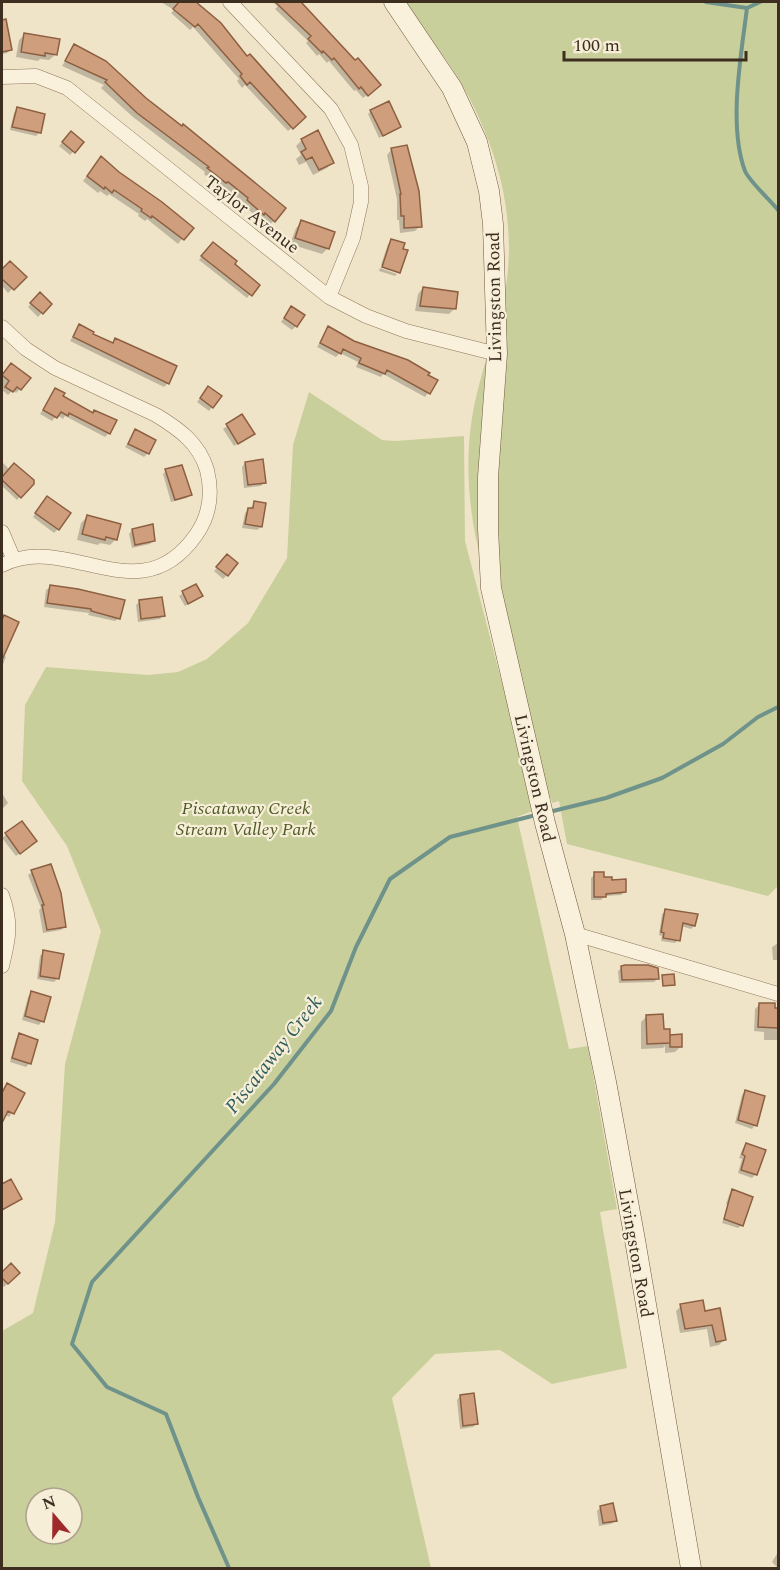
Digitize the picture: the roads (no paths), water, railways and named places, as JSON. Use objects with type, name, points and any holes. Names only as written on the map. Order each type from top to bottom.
[{"type":"main road","name":"Livingston Road","points":[[394,2],[452,88],[477,142],[484,165],[493,224],[497,354],[488,477],[491,588],[534,778],[575,934],[606,1083],[691,1569]]},
{"type":"street","points":[[231,2],[331,109],[351,145],[361,186],[361,202],[344,266],[329,297]]},
{"type":"street","name":"Taylor Avenue","points":[[2,77],[36,76],[67,88],[329,297],[366,316],[406,332],[497,354]]},
{"type":"street","points":[[2,327],[26,349],[48,364],[171,424],[199,450],[208,473],[211,497],[203,524],[189,545],[172,560],[138,572],[108,570],[48,556],[33,556],[8,563],[2,532]]},
{"type":"street","points":[[2,895],[8,912],[9,930],[2,966]]},
{"type":"street","points":[[575,934],[778,994]]},
{"type":"waterway","points":[[706,2],[747,8]]},
{"type":"waterway","name":"Piscataway Creek","points":[[747,8],[760,2]]},
{"type":"waterway","name":"Piscataway Creek","points":[[747,8],[737,91],[737,133],[740,153],[745,171],[778,210]]},
{"type":"waterway","name":"Piscataway Creek","points":[[549,812],[606,798],[662,778],[723,744],[758,717],[778,707]]},
{"type":"waterway","name":"Piscataway Creek","points":[[229,1568],[198,1497],[166,1414],[107,1387],[72,1344],[92,1282],[274,1084],[331,1011],[356,947],[390,879],[450,837],[536,815]]},
{"type":"park label","name":"Piscataway Creek Stream Valley Park","points":[[246,818]]}]
